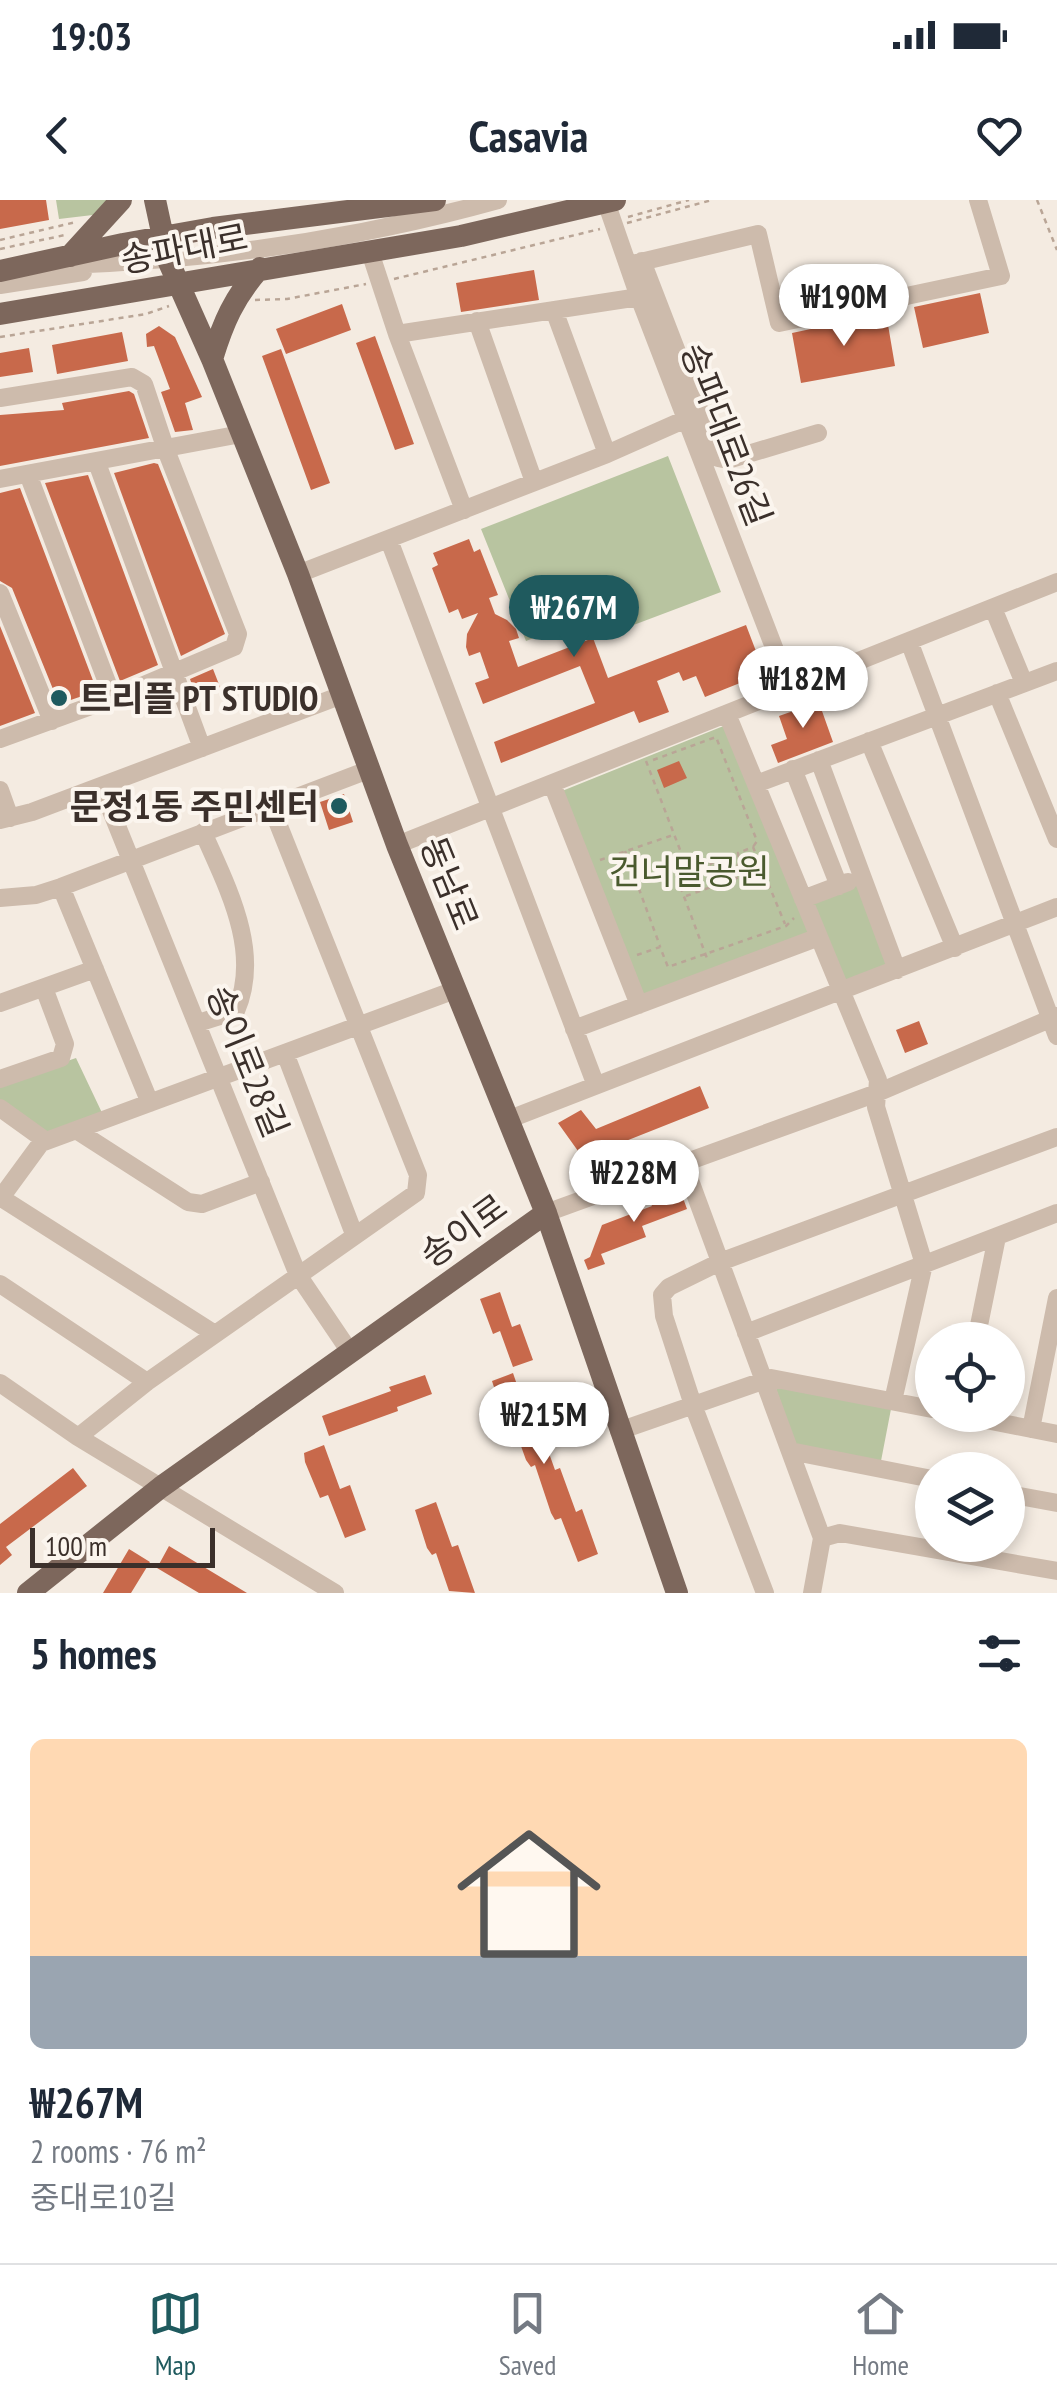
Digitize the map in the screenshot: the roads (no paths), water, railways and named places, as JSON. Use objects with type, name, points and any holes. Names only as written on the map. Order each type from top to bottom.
[{"type":"main road","points":[[71,246],[122,200]]},
{"type":"main road","name":"동남로","points":[[155,200],[177,282],[298,574],[397,846],[546,1213],[677,1593]]},
{"type":"main road","name":"송파대로","points":[[0,271],[45,263],[71,246],[165,248],[435,200]]},
{"type":"main road","name":"송파대로","points":[[0,314],[461,236],[611,201]]},
{"type":"main road","points":[[212,359],[225,315],[239,291],[260,268]]},
{"type":"main road","name":"송이로","points":[[28,1593],[162,1487],[546,1213]]},
{"type":"street","points":[[45,263],[68,265],[165,248],[392,227],[498,200]]},
{"type":"street","points":[[818,433],[728,460],[718,458],[635,263],[758,234],[779,324],[1000,276],[978,200]]},
{"type":"street","name":"송파대로26길","points":[[611,201],[615,226],[635,263],[639,297],[790,689]]},
{"type":"street","points":[[370,252],[464,510]]},
{"type":"street","points":[[0,285],[130,268],[177,282]]},
{"type":"street","points":[[397,334],[639,297]]},
{"type":"street","points":[[554,310],[607,454]]},
{"type":"street","points":[[477,322],[534,482]]},
{"type":"street","points":[[0,398],[132,378],[144,384],[238,634],[234,647],[52,722],[0,739]]},
{"type":"street","points":[[298,574],[607,454],[686,419]]},
{"type":"street","points":[[0,479],[241,434]]},
{"type":"street","points":[[97,463],[202,748]]},
{"type":"street","points":[[28,474],[113,698]]},
{"type":"street","points":[[390,540],[595,1083]]},
{"type":"street","points":[[397,846],[552,784],[644,756],[727,714],[1057,582]]},
{"type":"street","points":[[0,593],[52,722]]},
{"type":"street","points":[[993,608],[1024,683]]},
{"type":"street","points":[[909,641],[1055,1024]]},
{"type":"street","points":[[756,784],[1057,671]]},
{"type":"street","points":[[998,693],[1057,839]]},
{"type":"street","points":[[0,790],[5,820],[342,695]]},
{"type":"street","points":[[727,714],[878,1080],[876,1107],[924,1264],[893,1402]]},
{"type":"street","points":[[870,741],[955,948]]},
{"type":"street","points":[[818,760],[897,970]]},
{"type":"street","points":[[0,898],[36,895],[62,887],[368,770]]},
{"type":"street","points":[[793,770],[839,886]]},
{"type":"street","points":[[552,784],[639,1005]]},
{"type":"street","name":"송이로28길","points":[[101,786],[298,1275],[350,1352]]},
{"type":"street","points":[[78,1436],[147,1382],[416,1192],[418,1175],[271,806]]},
{"type":"street","points":[[198,1023],[236,1011],[244,993],[244,951],[238,911],[203,832]]},
{"type":"street","points":[[805,903],[862,877]]},
{"type":"street","points":[[62,887],[150,1103]]},
{"type":"street","points":[[507,1120],[1057,907]]},
{"type":"street","points":[[574,1029],[819,938]]},
{"type":"street","points":[[0,1003],[95,969]]},
{"type":"street","points":[[0,1079],[61,1058],[65,1044],[44,988]]},
{"type":"street","points":[[215,1334],[0,1198],[46,1141],[455,990]]},
{"type":"street","name":"송이로","points":[[546,1213],[1055,1024]]},
{"type":"street","points":[[285,1053],[354,1234]]},
{"type":"street","points":[[0,1108],[46,1141]]},
{"type":"street","points":[[76,1130],[188,1202],[202,1204],[262,1182]]},
{"type":"street","points":[[765,1593],[693,1405],[664,1316],[662,1295],[669,1287],[720,1262],[1057,1136]]},
{"type":"street","points":[[684,1164],[822,1538],[812,1593]]},
{"type":"street","points":[[746,1333],[1057,1212]]},
{"type":"street","points":[[980,1322],[997,1236]]},
{"type":"street","points":[[0,1284],[147,1382]]},
{"type":"street","points":[[1031,1429],[1057,1298]]},
{"type":"street","points":[[619,1431],[771,1378],[915,1406]]},
{"type":"street","points":[[0,1383],[78,1436],[336,1593]]},
{"type":"street","points":[[1025,1428],[1057,1434]]},
{"type":"street","points":[[790,1450],[915,1476]]},
{"type":"street","points":[[1025,1497],[1057,1503]]},
{"type":"street","points":[[822,1538],[840,1533],[1057,1572]]},
{"type":"place","name":"트리플 PT STUDIO","points":[[59,698]]},
{"type":"place","name":"문정1동 주민센터","points":[[339,806]]},
{"type":"park label","name":"건너말공원","points":[[689,871]]}]
